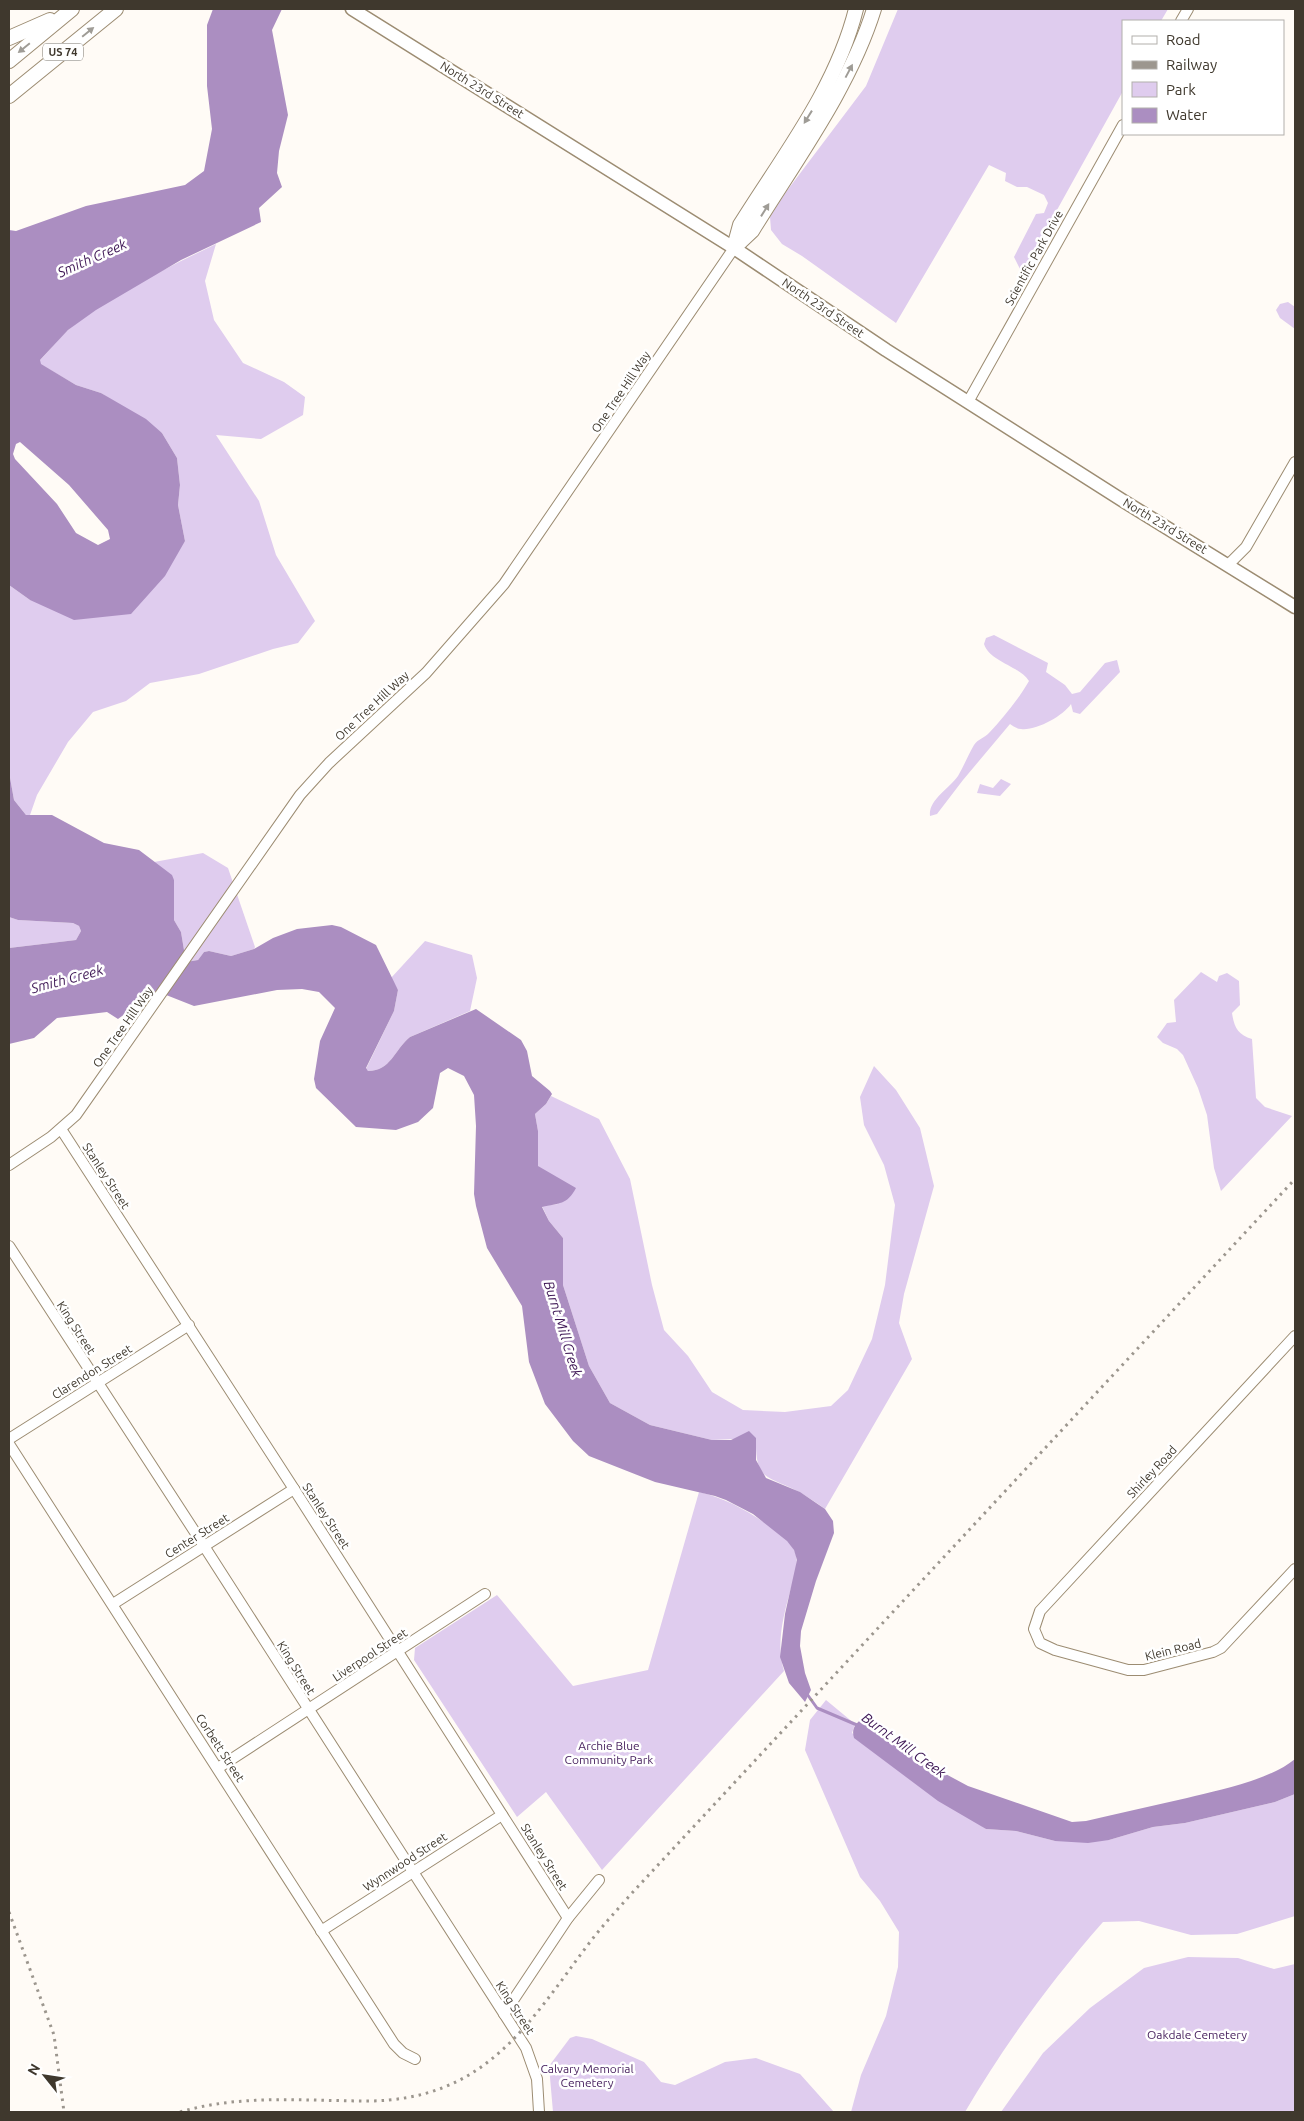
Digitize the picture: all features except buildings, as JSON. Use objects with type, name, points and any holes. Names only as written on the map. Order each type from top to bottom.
[{"type":"highway","name":"US 74","points":[[9,96],[116,9]]},
{"type":"highway","points":[[734,248],[740,225],[823,94],[842,54],[856,9]]},
{"type":"highway","points":[[734,248],[752,231],[830,104],[866,36],[874,9]]},
{"type":"highway","name":"US 74","points":[[9,61],[70,11]]},
{"type":"highway","points":[[9,38],[70,11]]},
{"type":"main road","name":"North 23rd Street","points":[[352,9],[734,248],[886,350],[1131,506],[1229,564],[1295,607]]},
{"type":"street","points":[[1182,20],[1188,9]]},
{"type":"street","name":"Scientific Park Drive","points":[[968,402],[1122,127]]},
{"type":"street","name":"One Tree Hill Way","points":[[9,1165],[61,1129],[85,1104],[300,795],[319,772],[426,673],[504,584],[734,248]]},
{"type":"street","points":[[1229,564],[1246,546],[1295,462]]},
{"type":"street","name":"Stanley Street","points":[[61,1129],[568,1918]]},
{"type":"street","name":"King Street","points":[[9,1246],[204,1546],[529,2054],[537,2079],[539,2112]]},
{"type":"street","name":"Clarendon Street","points":[[9,1439],[188,1325]]},
{"type":"street","name":"Shirley Road","points":[[1034,1629],[1040,1610],[1295,1336]]},
{"type":"street","name":"Corbett Street","points":[[9,1444],[394,2044],[399,2050],[415,2059]]},
{"type":"street","name":"Center Street","points":[[113,1604],[294,1489]]},
{"type":"street","name":"Klein Road","points":[[1034,1629],[1040,1643],[1055,1650],[1128,1670],[1144,1670],[1213,1652],[1221,1648],[1295,1569]]},
{"type":"street","name":"Liverpool Street","points":[[218,1768],[485,1594]]},
{"type":"street","name":"Wynnwood Street","points":[[321,1931],[502,1815]]},
{"type":"street","points":[[504,2014],[568,1918],[599,1880]]},
{"type":"green space","points":[[898,9],[1168,9],[1162,20],[1122,20],[1122,93],[1022,273],[1014,257],[1036,214],[1044,213],[1048,203],[1044,195],[1027,187],[1017,187],[1005,181],[1006,173],[989,165],[896,323],[802,256],[782,244],[771,230],[770,217],[786,192],[866,86]]},
{"type":"green space","points":[[216,244],[205,281],[214,320],[243,363],[284,382],[305,397],[303,415],[261,439],[216,435],[259,501],[276,555],[315,621],[298,643],[273,649],[199,674],[150,683],[126,701],[93,712],[68,742],[37,795],[30,815],[26,815],[14,800],[9,772],[9,585],[30,600],[185,541],[178,505],[180,485],[177,458],[162,433],[101,393],[76,385],[40,364],[40,360],[69,329],[121,293]]},
{"type":"green space","points":[[1288,302],[1295,307],[1295,329],[1280,318],[1276,310],[1280,304]]},
{"type":"green space","points":[[994,635],[1048,663],[1046,672],[1065,685],[1072,694],[1080,692],[1105,663],[1117,660],[1120,672],[1080,714],[1073,712],[1071,704],[1056,718],[1034,728],[1020,729],[1010,724],[937,814],[930,816],[932,805],[958,776],[974,745],[1000,721],[1029,681],[1018,671],[987,650],[984,644],[986,638]]},
{"type":"green space","points":[[1001,779],[1011,784],[1000,796],[977,793],[980,784],[993,788]]},
{"type":"green space","points":[[203,853],[228,868],[255,947],[254,949],[231,956],[209,951],[204,952],[198,960],[186,962],[181,932],[174,920],[174,880],[154,862]]},
{"type":"green space","points":[[9,917],[18,920],[73,923],[79,926],[81,931],[76,940],[9,948]]},
{"type":"green space","points":[[425,941],[472,955],[477,978],[470,1011],[410,1037],[387,1064],[382,1068],[368,1071],[366,1069],[394,1011],[398,990],[391,978]]},
{"type":"green space","points":[[1201,972],[1217,982],[1219,976],[1227,973],[1239,981],[1240,1005],[1232,1013],[1240,1033],[1252,1039],[1256,1098],[1265,1107],[1292,1116],[1221,1191],[1214,1168],[1207,1115],[1198,1088],[1183,1055],[1177,1049],[1163,1043],[1157,1037],[1167,1023],[1176,1022],[1174,1000]]},
{"type":"green space","points":[[874,1066],[896,1090],[920,1128],[934,1186],[904,1294],[899,1323],[912,1359],[825,1509],[799,1492],[765,1475],[758,1463],[756,1438],[712,1440],[650,1425],[610,1403],[589,1366],[563,1285],[563,1238],[549,1221],[542,1206],[558,1204],[538,1166],[538,1131],[535,1114],[546,1104],[551,1096],[599,1119],[630,1179],[652,1285],[664,1330],[688,1356],[712,1392],[743,1410],[785,1412],[831,1406],[848,1390],[872,1339],[885,1285],[895,1205],[884,1165],[864,1125],[860,1097]]},
{"type":"green space","name":"Archie Blue Community Park","points":[[699,1492],[726,1501],[752,1514],[780,1534],[794,1550],[797,1559],[796,1569],[781,1631],[784,1671],[602,1870],[546,1792],[517,1817],[414,1660],[415,1648],[497,1595],[573,1686],[648,1670]]},
{"type":"green space","points":[[826,1700],[855,1724],[852,1733],[986,1829],[1016,1831],[1055,1841],[1109,1840],[1153,1827],[1185,1823],[1275,1802],[1295,1794],[1295,1916],[1237,1934],[1191,1935],[1139,1921],[1103,1922],[1065,1967],[1030,2014],[996,2062],[965,2112],[851,2112],[861,2075],[886,2016],[898,1967],[899,1932],[880,1901],[860,1877],[805,1750],[810,1720]]},
{"type":"green space","name":"Oakdale Cemetery","points":[[1188,1957],[1238,1958],[1274,1969],[1295,1964],[1295,2112],[1001,2112],[1043,2053],[1090,2008],[1144,1968]]},
{"type":"green space","name":"Calvary Memorial Cemetery","points":[[576,2036],[592,2039],[644,2062],[661,2082],[675,2085],[725,2062],[756,2058],[800,2074],[834,2112],[553,2112],[549,2066],[570,2038]]},
{"type":"water","name":"Smith Creek","points":[[213,9],[282,9],[272,30],[288,115],[279,151],[277,173],[282,187],[259,208],[261,222],[181,260],[96,310],[68,330],[40,360],[41,364],[76,385],[101,393],[146,419],[162,433],[177,458],[180,485],[178,505],[185,541],[165,576],[131,614],[74,620],[30,600],[9,585],[9,230],[16,231],[86,206],[185,185],[204,171],[212,129],[207,86],[207,25]],"holes":[[[20,442],[69,485],[108,530],[110,539],[98,545],[76,533],[57,504],[15,459],[13,454],[16,444]]]},
{"type":"water","name":"Smith Creek","points":[[9,772],[14,800],[26,815],[52,815],[104,843],[139,850],[172,875],[174,880],[174,920],[181,932],[186,962],[198,960],[204,952],[209,951],[231,956],[254,949],[273,938],[297,929],[332,925],[341,927],[376,945],[398,990],[394,1011],[366,1068],[368,1071],[382,1068],[387,1064],[410,1037],[476,1009],[521,1040],[527,1051],[532,1076],[552,1094],[546,1104],[535,1114],[538,1131],[538,1166],[576,1188],[573,1194],[566,1200],[558,1204],[542,1207],[549,1221],[563,1238],[563,1285],[589,1366],[610,1403],[650,1425],[712,1440],[731,1440],[749,1431],[756,1438],[756,1460],[766,1478],[800,1492],[825,1509],[833,1521],[834,1533],[816,1581],[801,1631],[800,1646],[805,1673],[811,1690],[805,1702],[789,1683],[780,1657],[785,1614],[797,1560],[794,1550],[787,1541],[753,1514],[726,1500],[655,1482],[589,1456],[573,1441],[545,1404],[529,1362],[522,1306],[487,1248],[476,1206],[474,1194],[476,1126],[474,1095],[464,1076],[448,1068],[440,1073],[433,1108],[418,1122],[396,1130],[356,1127],[316,1088],[314,1079],[320,1041],[335,1008],[319,992],[302,989],[277,990],[194,1006],[156,991],[118,1019],[107,1012],[57,1018],[34,1038],[9,1044],[9,948],[76,940],[81,931],[79,926],[73,923],[18,920],[9,917]]},
{"type":"water","points":[[863,1717],[914,1757],[968,1786],[1072,1822],[1086,1821],[1229,1788],[1272,1773],[1295,1759],[1295,1794],[1275,1802],[1185,1823],[1153,1827],[1109,1840],[1088,1843],[1055,1841],[1016,1831],[986,1829],[938,1801],[854,1738],[856,1724]]},
{"type":"waterway","name":"Burnt Mill Creek","points":[[807,1694],[817,1708],[857,1725]]},
{"type":"railway","points":[[180,2112],[203,2106],[250,2101],[368,2101],[409,2097],[443,2088],[473,2072],[499,2053],[523,2029],[595,1936],[632,1893],[1295,1179]]},
{"type":"railway","points":[[9,1912],[54,2035],[64,2112]]}]
